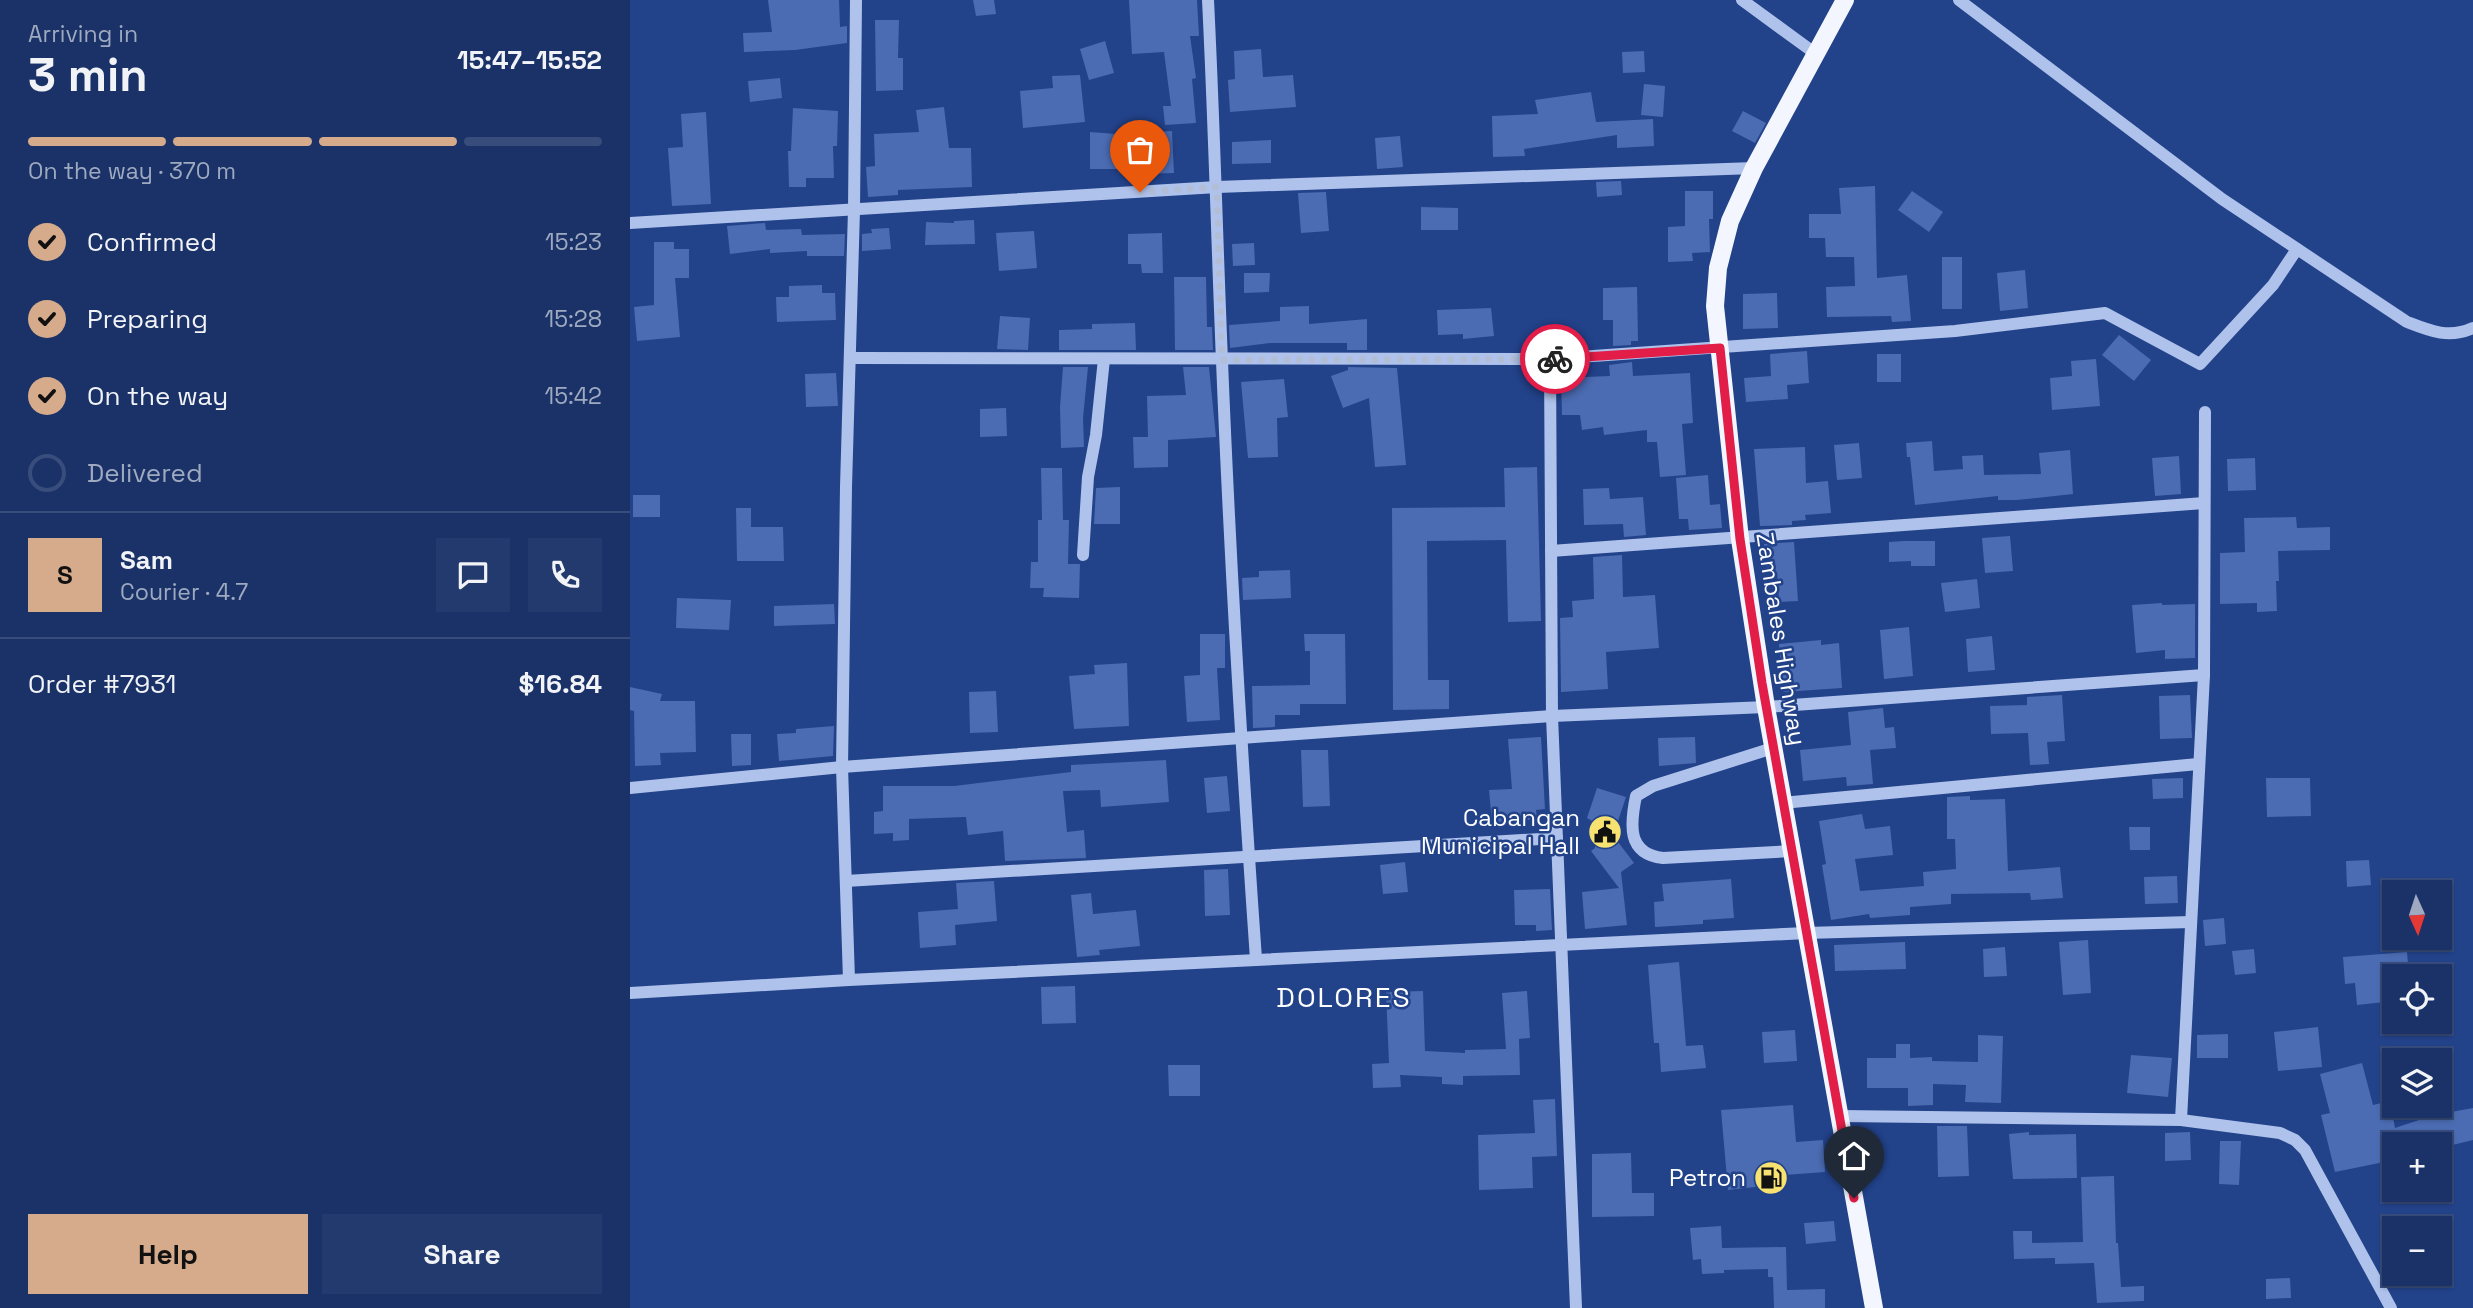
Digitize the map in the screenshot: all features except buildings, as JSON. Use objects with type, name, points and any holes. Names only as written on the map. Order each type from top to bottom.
[{"type":"main road","name":"Zambales Highway","points":[[1845,0],[1754,167],[1730,221],[1718,268],[1715,306],[1740,539],[1766,707],[1874,1308]]},
{"type":"street","points":[[849,979],[842,767],[856,0]]},
{"type":"street","points":[[1208,0],[1222,360],[1241,738],[1256,959]]},
{"type":"street","points":[[1742,0],[1816,54]]},
{"type":"street","points":[[1959,0],[2222,200],[2407,322],[2438,334],[2473,328]]},
{"type":"street","points":[[630,223],[1217,187],[1754,167]]},
{"type":"street","points":[[851,358],[1550,359],[1955,331],[2105,313],[2200,364],[2273,285],[2297,249]]},
{"type":"street","points":[[1083,555],[1088,477],[1096,435],[1104,359]]},
{"type":"street","points":[[1550,359],[1552,716],[1576,1308]]},
{"type":"street","points":[[2181,1121],[2204,675],[2205,412]]},
{"type":"street","points":[[1551,551],[2204,503]]},
{"type":"street","points":[[630,788],[842,767],[1241,738],[1552,716],[1766,707],[2204,675]]},
{"type":"street","points":[[1773,748],[1653,786],[1636,796],[1633,834],[1638,847],[1649,856],[1663,858],[1792,851]]},
{"type":"street","points":[[1782,803],[2198,764]]},
{"type":"street","points":[[846,881],[1557,838]]},
{"type":"street","points":[[630,993],[849,979],[1562,947],[1806,933],[2191,922]]},
{"type":"street","points":[[1840,1116],[2181,1121],[2280,1133],[2295,1140],[2305,1150],[2391,1308]]},
{"type":"way so far","points":[[1140,192],[1217,187],[1222,360],[1555,359]]},
{"type":"place","name":"Cabangan Municipal Hall","points":[[1605,832]]},
{"type":"place","name":"Petron","points":[[1771,1178]]},
{"type":"district","name":"DOLORES","points":[[1344,997]]},
{"type":"route","points":[[1555,359],[1720,348],[1740,539],[1762,683],[1854,1198]]}]
